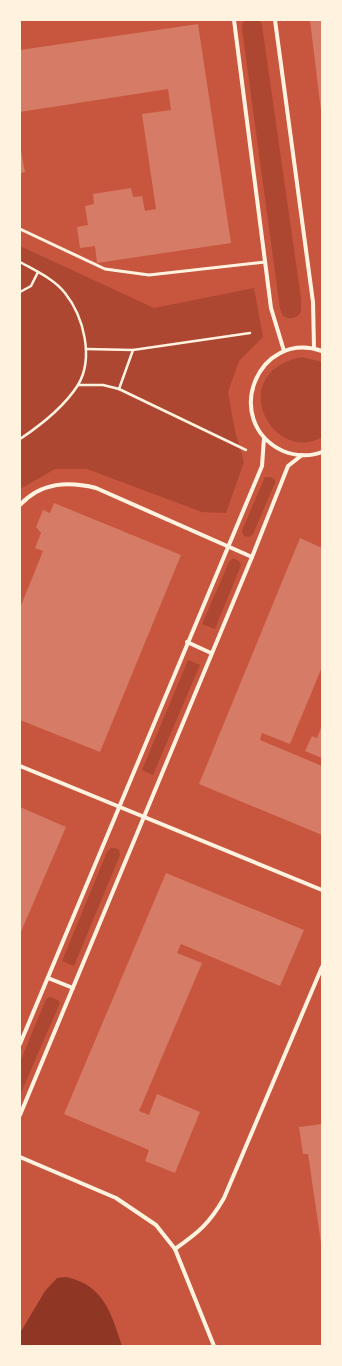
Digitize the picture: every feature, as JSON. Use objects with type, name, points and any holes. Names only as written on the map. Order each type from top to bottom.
[{"type":"street","points":[[234,20],[271,308],[284,351]]},
{"type":"street","points":[[275,20],[312,302],[314,348]]},
{"type":"street","points":[[322,351],[314,348],[299,348],[284,351],[269,360],[258,374],[251,390],[250,407],[255,424],[264,438],[275,447],[288,453],[302,456],[322,452]]},
{"type":"street","points":[[20,1044],[187,642],[262,466],[264,438]]},
{"type":"street","points":[[20,1115],[143,816],[252,557],[288,466],[302,456]]},
{"type":"street","points":[[20,505],[26,498],[40,489],[55,485],[76,483],[96,488],[252,557]]},
{"type":"street","points":[[187,642],[211,653]]},
{"type":"street","points":[[20,766],[322,890]]},
{"type":"street","points":[[175,1249],[197,1233],[212,1218],[224,1198],[322,967]]},
{"type":"street","points":[[48,978],[73,988]]},
{"type":"street","points":[[20,1157],[116,1198],[156,1225],[175,1249],[214,1346]]},
{"type":"lane","points":[[20,229],[105,269],[149,275],[265,262]]},
{"type":"path","points":[[20,262],[52,281],[65,293],[73,306],[83,332],[86,349],[85,363],[78,384],[53,414],[20,439]]},
{"type":"path","points":[[20,292],[31,286],[38,272]]},
{"type":"path","points":[[86,349],[133,350],[250,333]]},
{"type":"path","points":[[119,389],[133,350]]},
{"type":"path","points":[[78,384],[103,385],[119,389],[246,450]]},
{"type":"shaded area","points":[[246,20],[260,20],[262,25],[301,298],[301,312],[293,318],[283,316],[280,309],[242,29],[243,22]]},
{"type":"shaded area","points":[[20,246],[154,308],[254,288],[263,337],[239,361],[228,392],[235,431],[244,462],[226,513],[202,512],[87,469],[55,469],[20,489]]},
{"type":"shaded area","points":[[302,357],[322,362],[322,437],[304,443],[287,439],[273,429],[264,414],[261,397],[265,380],[278,366]]},
{"type":"shaded area","points":[[265,477],[271,477],[275,480],[275,483],[253,534],[249,537],[244,536],[242,532],[243,528]]},
{"type":"shaded area","points":[[233,558],[239,561],[241,565],[215,629],[202,624],[229,562]]},
{"type":"shaded area","points":[[188,660],[200,665],[153,775],[142,770]]},
{"type":"shaded area","points":[[111,848],[119,850],[120,855],[74,966],[62,961],[107,852]]},
{"type":"shaded area","points":[[50,997],[58,1000],[60,1003],[20,1095],[20,1062],[46,999]]},
{"type":"shaded area","points":[[66,1277],[79,1281],[98,1294],[104,1302],[114,1322],[122,1346],[20,1346],[20,1333],[45,1291],[57,1278]]},
{"type":"building","points":[[310,20],[322,20],[322,111],[321,111]]},
{"type":"building","points":[[198,24],[231,243],[97,263],[95,246],[80,248],[77,227],[88,225],[85,206],[94,204],[93,194],[131,188],[133,197],[142,196],[145,211],[156,209],[142,114],[171,110],[168,89],[20,112],[20,50]]},
{"type":"building","points":[[20,146],[25,172],[20,173]]},
{"type":"building","points":[[54,503],[181,555],[100,752],[20,720],[20,608],[43,551],[35,548],[41,533],[36,527],[43,510],[50,513]]},
{"type":"building","points":[[300,538],[322,548],[322,667],[290,744],[262,733],[260,740],[322,766],[322,835],[199,784]]},
{"type":"building","points":[[322,725],[322,758],[305,751],[312,736],[317,738]]},
{"type":"building","points":[[20,807],[66,827],[20,934]]},
{"type":"building","points":[[166,873],[304,930],[280,986],[181,944],[177,953],[202,963],[139,1111],[149,1115],[157,1094],[200,1112],[175,1173],[145,1161],[149,1150],[64,1114]]},
{"type":"building","points":[[322,1124],[321,1243],[308,1154],[303,1154],[299,1127]]}]
